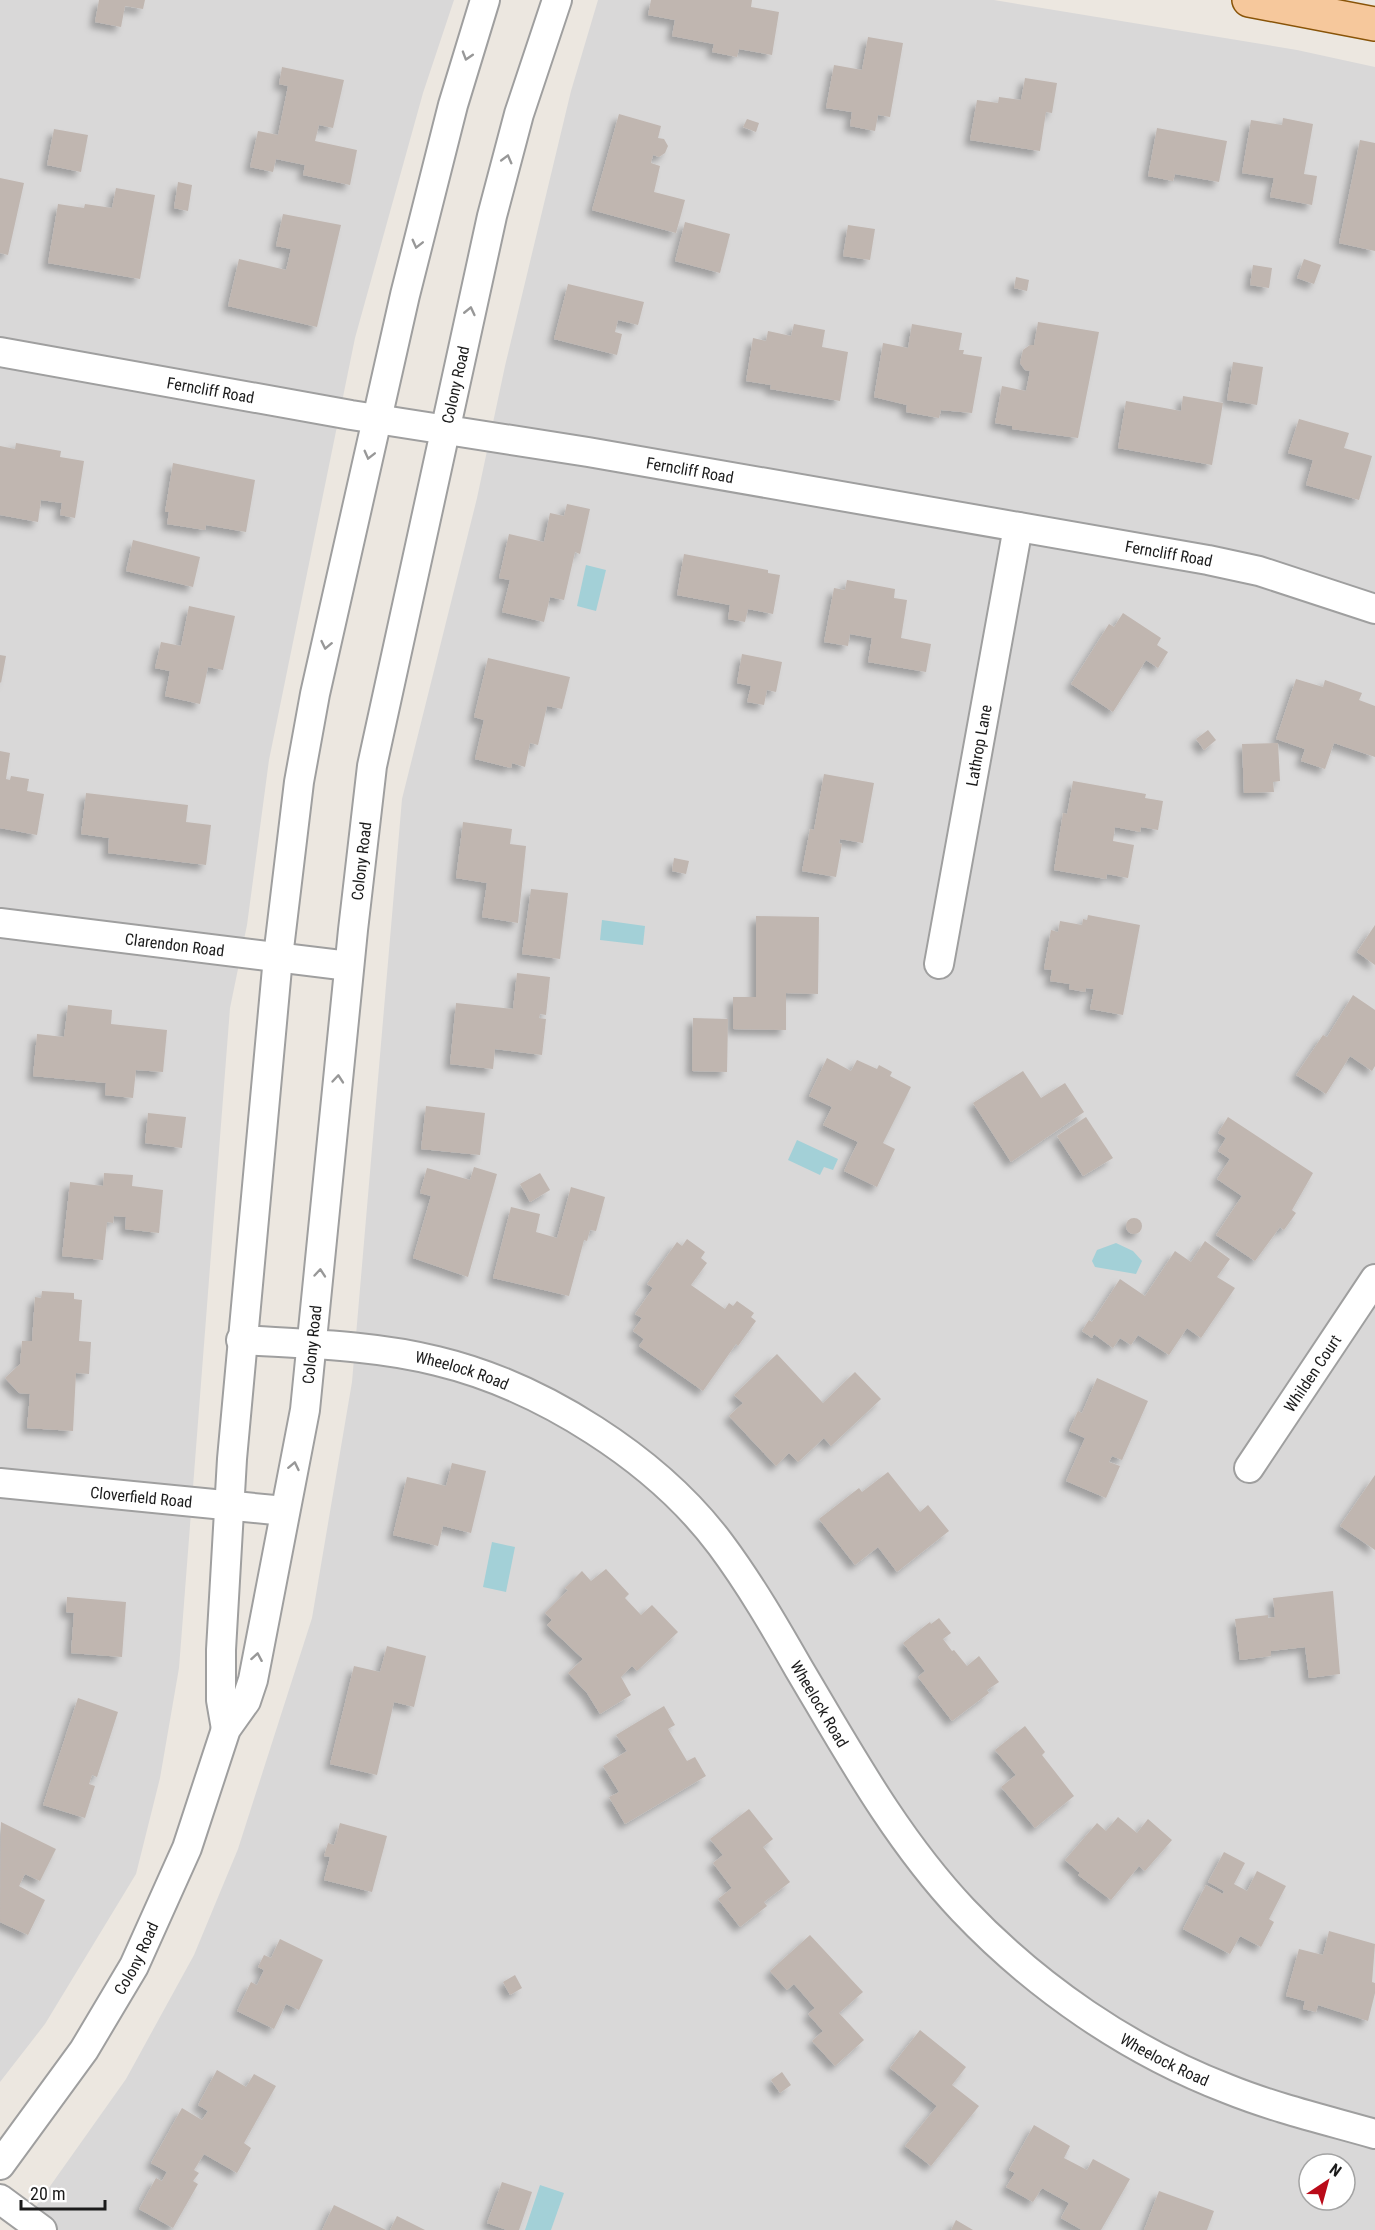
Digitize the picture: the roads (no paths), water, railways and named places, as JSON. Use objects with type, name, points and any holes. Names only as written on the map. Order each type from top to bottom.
[{"type":"main road","points":[[1249,0],[1375,24]]},
{"type":"street","name":"Colony Road","points":[[226,1729],[221,1700],[220,1650],[241,1340],[278,957],[299,782],[315,694],[433,178],[467,57],[486,0]]},
{"type":"street","name":"Colony Road","points":[[0,2165],[84,2050],[134,1966],[184,1856],[226,1729],[246,1701],[253,1680],[305,1410],[349,966],[372,766],[398,640],[436,482],[445,430],[492,216],[519,114],[557,0]]},
{"type":"street","name":"Ferncliff Road","points":[[0,352],[378,419],[1017,527],[1259,571],[1375,609]]},
{"type":"street","name":"Lathrop Lane","points":[[939,964],[1017,527]]},
{"type":"street","name":"Clarendon Road","points":[[0,923],[349,966]]},
{"type":"street","name":"Whilden Court","points":[[1249,1468],[1375,1279]]},
{"type":"street","name":"Wheelock Road","points":[[241,1340],[400,1353],[450,1364],[530,1395],[602,1436],[669,1489],[722,1546],[887,1814],[947,1892],[989,1935],[1074,2005],[1149,2053],[1228,2089],[1375,2134]]},
{"type":"street","name":"Cloverfield Road","points":[[0,1483],[285,1511]]},
{"type":"street","points":[[0,2199],[42,2230]]},
{"type":"water","points":[[586,565],[606,570],[596,611],[577,606]]},
{"type":"water","points":[[602,920],[645,926],[643,945],[600,940]]},
{"type":"water","points":[[797,1140],[838,1159],[833,1170],[824,1167],[820,1175],[788,1160]]},
{"type":"water","points":[[1116,1243],[1133,1251],[1142,1261],[1136,1274],[1095,1267],[1092,1261],[1097,1250]]},
{"type":"water","points":[[492,1542],[515,1547],[506,1592],[483,1587]]},
{"type":"water","points":[[540,2185],[564,2193],[551,2230],[525,2230]]}]
